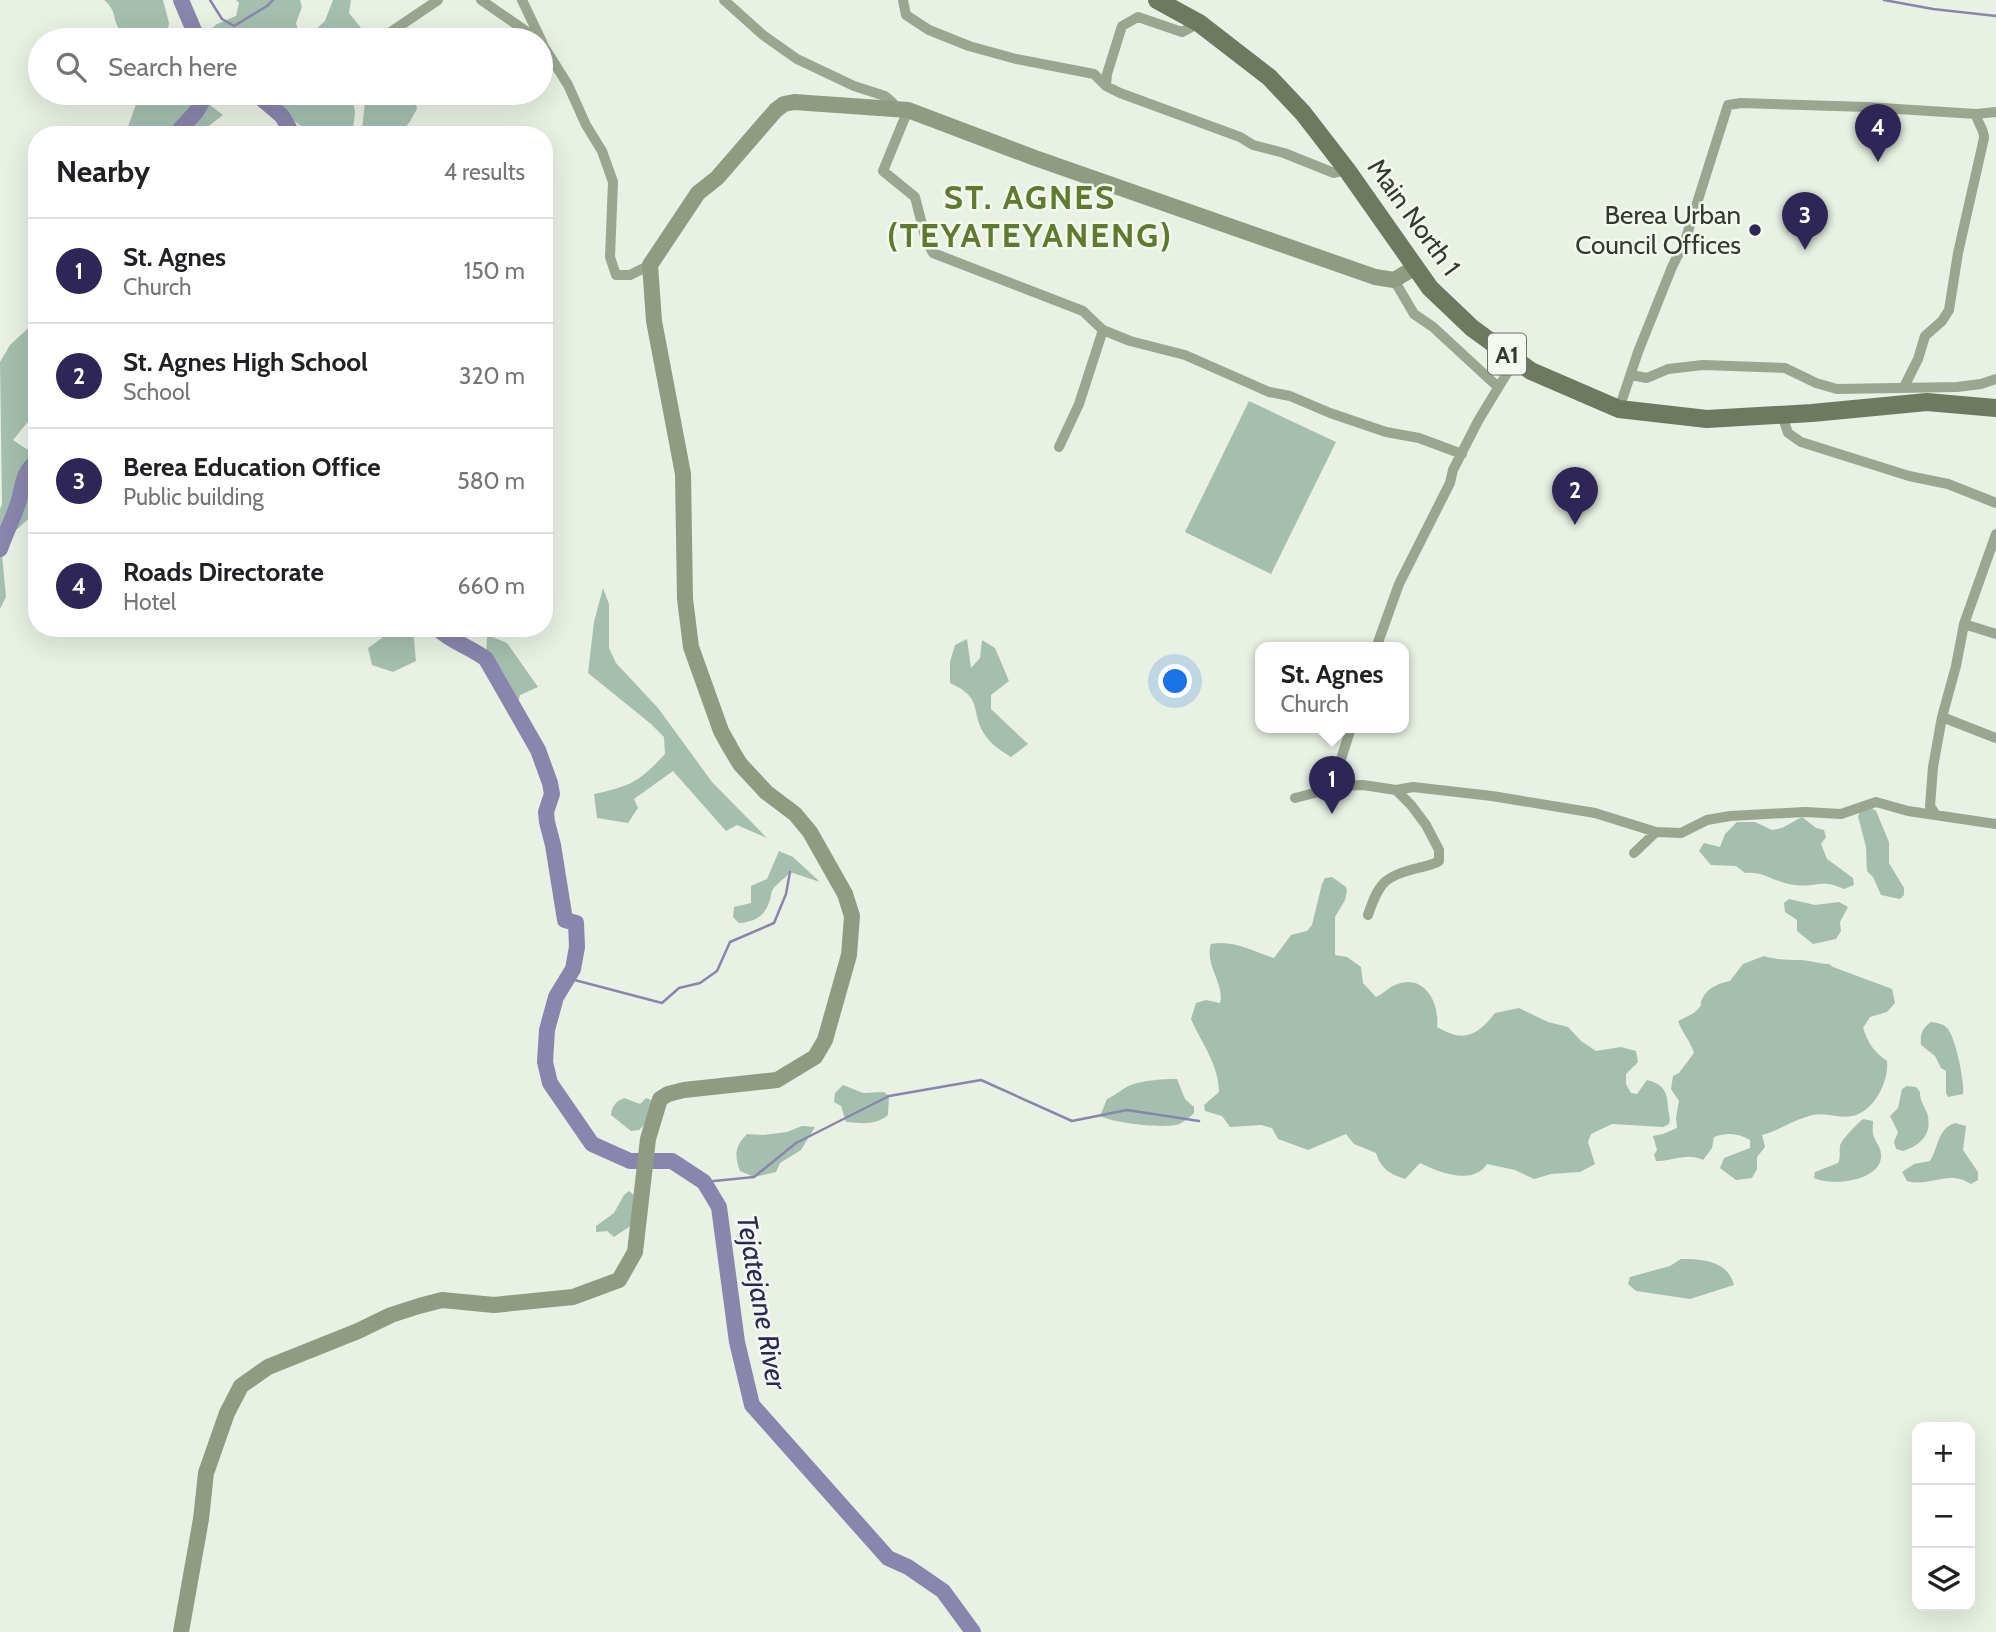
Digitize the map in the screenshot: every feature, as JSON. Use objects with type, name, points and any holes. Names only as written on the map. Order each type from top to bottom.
[{"type":"main road","name":"Main North 1","points":[[1157,0],[1199,23],[1269,77],[1303,113],[1347,170],[1430,288],[1472,328],[1531,371],[1619,409],[1707,419],[1927,402],[1996,408]]},
{"type":"street","points":[[397,28],[438,0]]},
{"type":"street","points":[[481,0],[522,28]]},
{"type":"street","points":[[522,0],[535,28]]},
{"type":"street","points":[[724,0],[763,35],[797,59],[854,86],[885,96],[900,109]]},
{"type":"street","points":[[903,0],[906,15],[929,30],[969,46],[1016,60],[1094,74],[1106,86],[1141,102],[1157,105],[1240,137],[1253,145],[1284,153],[1334,173],[1347,170]]},
{"type":"street","points":[[1106,86],[1107,74],[1122,26],[1138,16],[1182,32],[1199,23]]},
{"type":"street","points":[[553,60],[569,85],[586,125],[602,151],[613,181],[610,257],[616,275],[630,275],[650,265],[698,193],[718,178],[762,124],[784,104],[794,102],[900,109],[1375,278],[1394,279],[1414,268]]},
{"type":"street","points":[[1619,409],[1672,267],[1685,241],[1728,105],[1756,103],[1976,114],[1996,112]]},
{"type":"street","points":[[900,109],[883,171],[915,197],[926,240],[933,253],[1083,311],[1103,330],[1130,341],[1185,355],[1269,392],[1290,396],[1386,432],[1419,438],[1462,454]]},
{"type":"street","points":[[1904,387],[1918,359],[1925,336],[1942,321],[1948,310],[1984,138],[1984,131],[1976,119],[1976,114]]},
{"type":"street","points":[[181,1632],[201,1519],[206,1473],[227,1413],[241,1386],[268,1367],[391,1315],[419,1306],[442,1300],[494,1305],[573,1297],[619,1280],[635,1252],[648,1139],[660,1099],[684,1090],[777,1080],[815,1057],[834,1016],[852,934],[852,916],[845,894],[821,849],[795,814],[766,792],[740,764],[721,731],[691,647],[685,599],[683,474],[654,321],[650,265]]},
{"type":"street","points":[[1394,279],[1414,314],[1433,327],[1498,387]]},
{"type":"street","points":[[1059,447],[1079,404],[1103,330]]},
{"type":"street","points":[[1378,642],[1399,584],[1450,483],[1453,470],[1515,360]]},
{"type":"street","points":[[1630,375],[1647,378],[1668,369],[1703,365],[1785,368],[1816,383],[1837,389],[1957,387],[1996,379]]},
{"type":"street","points":[[1782,415],[1788,433],[1801,442],[1909,477],[1948,484],[1996,503]]},
{"type":"street","points":[[1936,816],[1930,806],[1933,767],[1942,716],[1964,625],[1992,559],[1996,534]]},
{"type":"street","points":[[1964,625],[1996,634]]},
{"type":"street","points":[[1942,716],[1996,738]]},
{"type":"street","points":[[1332,787],[1349,733]]},
{"type":"street","points":[[1295,798],[1332,787],[1363,785],[1396,790],[1413,787],[1492,796],[1594,813],[1656,832],[1681,833],[1707,820],[1730,816],[1805,812],[1842,814],[1876,802],[1936,816],[1996,824]]},
{"type":"street","points":[[1368,915],[1374,896],[1385,880],[1405,871],[1435,864],[1441,857],[1426,825],[1396,790]]},
{"type":"street","points":[[1634,853],[1656,832]]},
{"type":"green space","points":[[104,0],[163,0],[168,28],[118,28],[111,7]]},
{"type":"green space","points":[[236,0],[300,0],[302,7],[296,23],[297,28],[212,28],[236,16],[239,3]]},
{"type":"green space","points":[[333,0],[351,0],[349,13],[361,28],[317,28],[325,21]]},
{"type":"green space","points":[[136,105],[210,105],[223,115],[209,126],[128,126]]},
{"type":"green space","points":[[273,105],[354,105],[354,126],[301,126]]},
{"type":"green space","points":[[365,105],[416,105],[417,109],[406,126],[362,126]]},
{"type":"green space","points":[[28,328],[28,422],[13,440],[28,450],[28,519],[1,544],[6,597],[0,609],[0,362],[10,345]]},
{"type":"green space","points":[[1249,401],[1336,442],[1271,574],[1185,532]]},
{"type":"green space","points":[[603,588],[609,604],[609,648],[616,663],[658,708],[712,782],[767,838],[737,825],[726,831],[673,771],[634,799],[638,808],[628,823],[597,818],[594,794],[634,782],[665,754],[664,737],[588,673],[594,622]]},
{"type":"green space","points":[[414,637],[416,661],[393,672],[372,665],[368,648],[382,638]]},
{"type":"green space","points":[[487,637],[507,643],[538,687],[520,695],[516,710],[486,659]]},
{"type":"green space","points":[[967,639],[971,668],[980,658],[982,640],[995,648],[1009,681],[991,695],[991,709],[1028,744],[1011,757],[993,745],[985,735],[968,694],[950,683],[950,662],[955,645]]},
{"type":"green space","points":[[1871,808],[1876,811],[1889,842],[1889,863],[1904,888],[1904,895],[1900,899],[1881,895],[1873,877],[1867,871],[1866,847],[1858,816],[1862,809]]},
{"type":"green space","points":[[1802,817],[1816,828],[1824,830],[1826,837],[1821,844],[1827,859],[1853,878],[1854,885],[1844,889],[1829,884],[1787,884],[1758,874],[1745,873],[1736,866],[1711,865],[1699,851],[1704,843],[1720,847],[1725,834],[1737,822],[1755,822],[1772,830],[1782,828]]},
{"type":"green space","points":[[779,851],[793,857],[820,882],[790,872],[773,889],[768,906],[762,914],[755,920],[739,923],[733,917],[734,907],[751,903],[751,886],[767,879]]},
{"type":"green space","points":[[1332,877],[1346,887],[1347,891],[1335,917],[1335,955],[1347,957],[1361,967],[1363,983],[1376,997],[1395,985],[1414,983],[1422,986],[1433,1000],[1437,1027],[1455,1035],[1469,1035],[1482,1027],[1495,1013],[1519,1008],[1548,1022],[1568,1027],[1581,1041],[1596,1051],[1621,1047],[1636,1051],[1638,1062],[1626,1074],[1626,1084],[1631,1093],[1637,1094],[1647,1080],[1663,1088],[1670,1117],[1669,1124],[1663,1127],[1612,1124],[1591,1134],[1588,1142],[1595,1164],[1580,1172],[1551,1174],[1534,1179],[1515,1170],[1487,1164],[1481,1171],[1464,1176],[1445,1173],[1420,1163],[1405,1179],[1387,1170],[1376,1153],[1354,1144],[1346,1134],[1308,1150],[1278,1139],[1272,1128],[1261,1125],[1230,1127],[1222,1116],[1205,1111],[1204,1105],[1219,1092],[1218,1082],[1213,1064],[1191,1019],[1196,1003],[1206,1000],[1220,1003],[1220,989],[1210,959],[1211,944],[1227,943],[1274,958],[1291,935],[1307,931],[1312,925],[1322,884],[1325,878]]},
{"type":"green space","points":[[1789,899],[1815,905],[1839,902],[1848,907],[1840,922],[1841,931],[1836,939],[1813,944],[1797,931],[1797,920],[1785,912],[1784,903]]},
{"type":"green space","points":[[1764,956],[1829,964],[1892,989],[1895,1003],[1887,1012],[1870,1017],[1863,1028],[1872,1047],[1887,1061],[1886,1076],[1880,1092],[1870,1106],[1856,1115],[1813,1115],[1762,1135],[1765,1147],[1757,1157],[1757,1169],[1752,1178],[1736,1180],[1720,1168],[1724,1158],[1750,1148],[1750,1140],[1732,1134],[1714,1137],[1712,1148],[1703,1160],[1685,1157],[1656,1161],[1654,1155],[1657,1150],[1653,1136],[1677,1128],[1679,1101],[1671,1089],[1673,1076],[1679,1073],[1694,1053],[1678,1021],[1696,1011],[1710,989],[1730,981],[1743,964]]},
{"type":"green space","points":[[1931,1022],[1943,1025],[1950,1032],[1959,1060],[1963,1094],[1948,1097],[1946,1071],[1941,1068],[1935,1056],[1921,1045],[1922,1032]]},
{"type":"green space","points":[[1177,1079],[1185,1099],[1194,1107],[1194,1113],[1180,1123],[1168,1126],[1148,1125],[1115,1121],[1100,1116],[1107,1099],[1128,1086],[1148,1081]]},
{"type":"green space","points":[[843,1085],[863,1093],[884,1092],[889,1096],[888,1115],[873,1122],[846,1122],[841,1106],[834,1102],[835,1093]]},
{"type":"green space","points":[[1907,1086],[1916,1087],[1920,1092],[1927,1113],[1928,1127],[1920,1142],[1903,1151],[1896,1149],[1894,1142],[1898,1132],[1890,1116],[1898,1108],[1902,1089]]},
{"type":"green space","points":[[624,1098],[640,1104],[646,1098],[654,1101],[646,1123],[639,1130],[631,1131],[611,1115],[614,1105]]},
{"type":"green space","points":[[1863,1119],[1873,1121],[1873,1135],[1881,1155],[1878,1166],[1863,1177],[1852,1180],[1831,1182],[1814,1178],[1815,1172],[1838,1163],[1841,1143]]},
{"type":"green space","points":[[1955,1123],[1966,1126],[1963,1150],[1978,1172],[1978,1180],[1971,1184],[1954,1178],[1915,1183],[1907,1181],[1902,1172],[1914,1164],[1930,1161],[1945,1129]]},
{"type":"green space","points":[[802,1126],[815,1127],[801,1150],[780,1163],[776,1172],[754,1177],[740,1171],[737,1151],[747,1134],[787,1132]]},
{"type":"green space","points":[[629,1191],[637,1198],[632,1225],[614,1237],[607,1231],[596,1232],[596,1226],[614,1213]]},
{"type":"green space","points":[[1681,1259],[1714,1263],[1726,1271],[1734,1285],[1690,1299],[1636,1291],[1628,1284],[1630,1277],[1670,1266]]},
{"type":"waterway","name":"Tejatejane River","points":[[181,0],[193,28]]},
{"type":"waterway","points":[[210,0],[222,19],[234,26],[273,0]]},
{"type":"waterway","points":[[1884,0],[1996,16]]},
{"type":"waterway","points":[[183,126],[200,105]]},
{"type":"waterway","name":"Tejatejane River","points":[[269,105],[282,116],[288,126]]},
{"type":"waterway","points":[[0,549],[28,471]]},
{"type":"waterway","name":"Tejatejane River","points":[[448,637],[486,659],[538,750],[550,783],[552,794],[546,812],[547,822],[565,920],[576,923],[577,947],[573,969],[556,997],[547,1030],[545,1062],[550,1083],[592,1144],[630,1161],[672,1161],[704,1182],[719,1207],[737,1342],[752,1405],[888,1558],[908,1567],[943,1591],[973,1632]]},
{"type":"waterway","points":[[567,978],[662,1003],[679,988],[700,983],[717,971],[730,942],[774,923],[786,894],[790,872]]},
{"type":"waterway","points":[[704,1182],[754,1177],[796,1143],[889,1096],[981,1080],[1072,1121],[1127,1110],[1199,1121]]},
{"type":"place","name":"Roads Directorate","points":[[1878,162]]},
{"type":"place","name":"Berea Urban Council Offices","points":[[1755,230]]},
{"type":"place","name":"Berea Education Office","points":[[1805,250]]},
{"type":"place","name":"St. Agnes High School","points":[[1575,525]]},
{"type":"place","name":"St. Agnes","points":[[1332,814]]},
{"type":"district","name":"ST. AGNES (TEYATEYANENG)","points":[[1030,216]]}]
